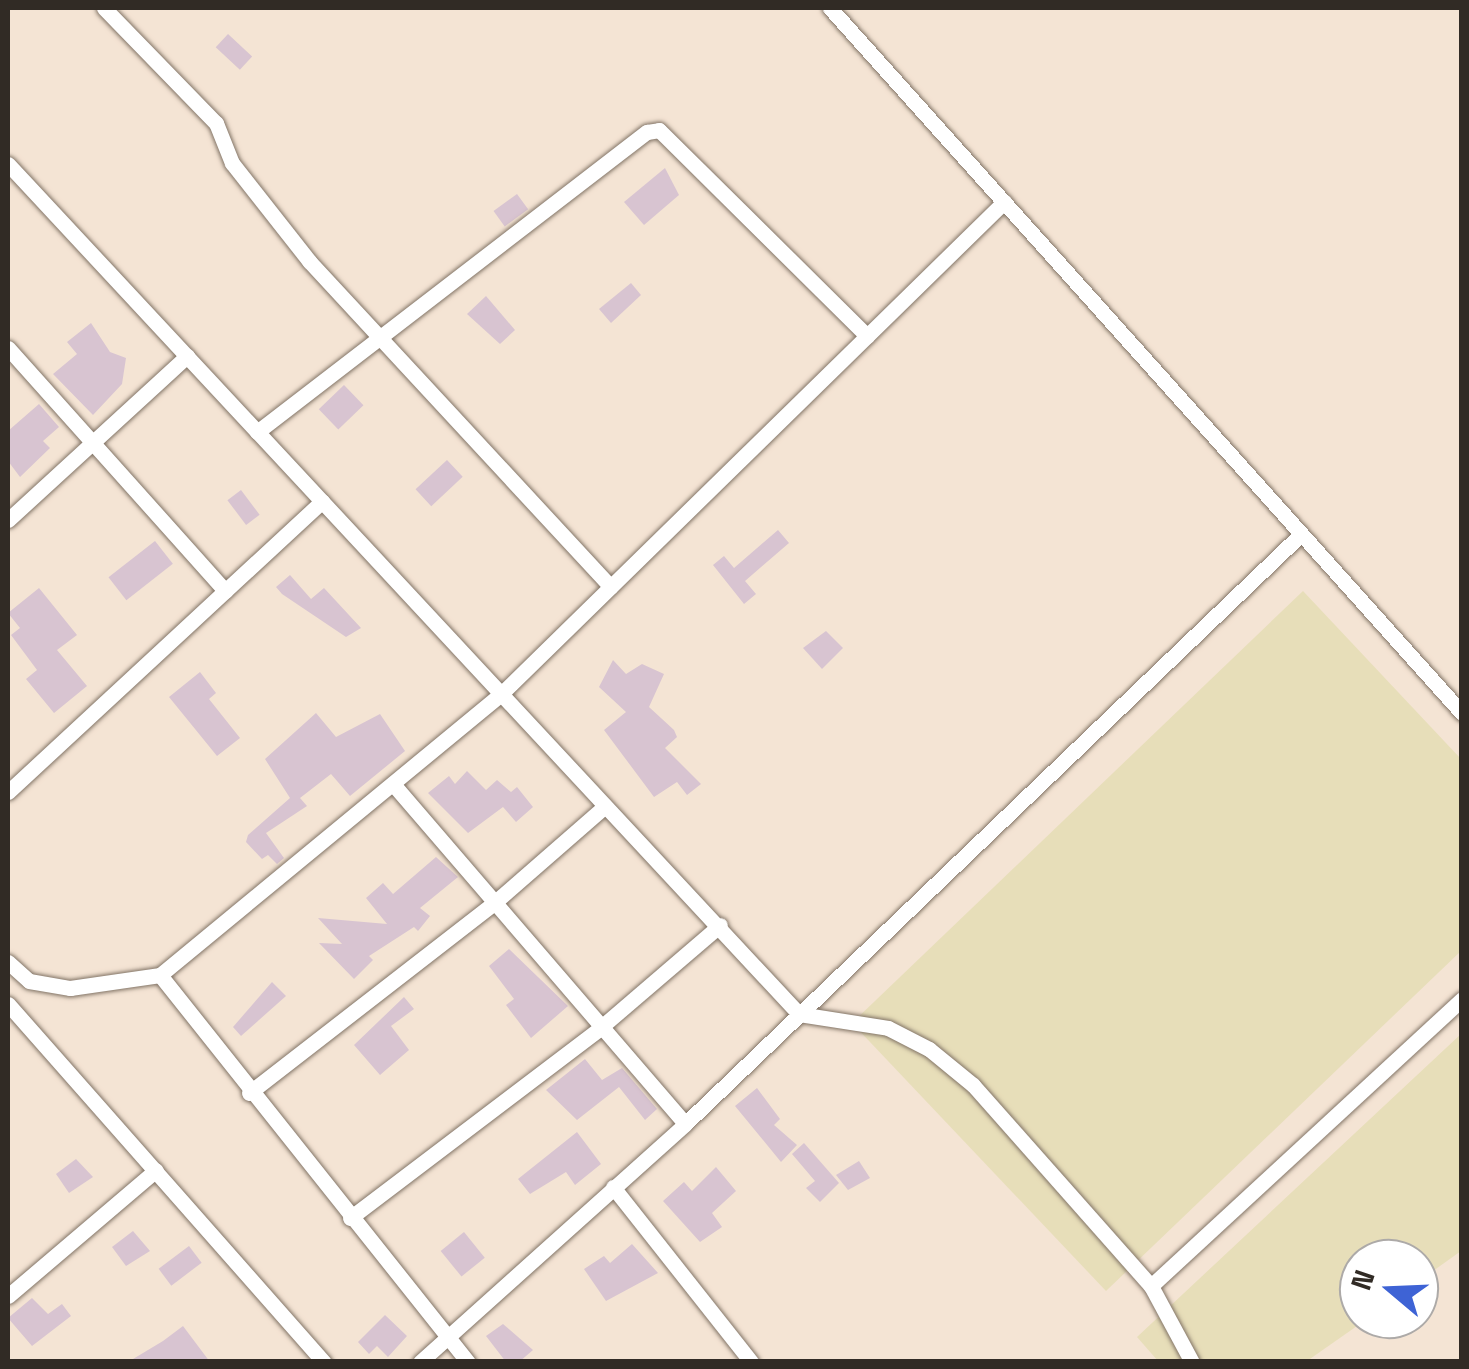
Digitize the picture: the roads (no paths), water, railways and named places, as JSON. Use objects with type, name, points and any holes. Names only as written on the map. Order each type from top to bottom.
[{"type":"street","points":[[104,8],[216,124],[232,164],[309,261],[611,587]]},
{"type":"street","points":[[830,8],[1462,714]]},
{"type":"street","points":[[257,432],[647,132],[659,130],[866,336]]},
{"type":"street","points":[[8,164],[799,1014],[865,1021],[929,1050],[972,1085],[1152,1286],[1192,1362]]},
{"type":"street","points":[[8,962],[29,981],[70,988],[160,976],[502,694],[1004,202]]},
{"type":"street","points":[[8,348],[224,591]]},
{"type":"street","points":[[8,520],[186,356]]},
{"type":"street","points":[[8,792],[322,501]]},
{"type":"street","points":[[420,1362],[443,1337],[686,1124],[1301,534]]},
{"type":"street","points":[[392,784],[686,1124]]},
{"type":"street","points":[[249,1093],[494,903],[605,806]]},
{"type":"street","points":[[350,1218],[600,1028],[720,925]]},
{"type":"street","points":[[160,976],[443,1337],[468,1362]]},
{"type":"street","points":[[29,981],[8,1002],[324,1362]]},
{"type":"street","points":[[1152,1286],[1462,999]]},
{"type":"street","points":[[8,1296],[156,1170]]},
{"type":"street","points":[[613,1188],[750,1362]]}]
